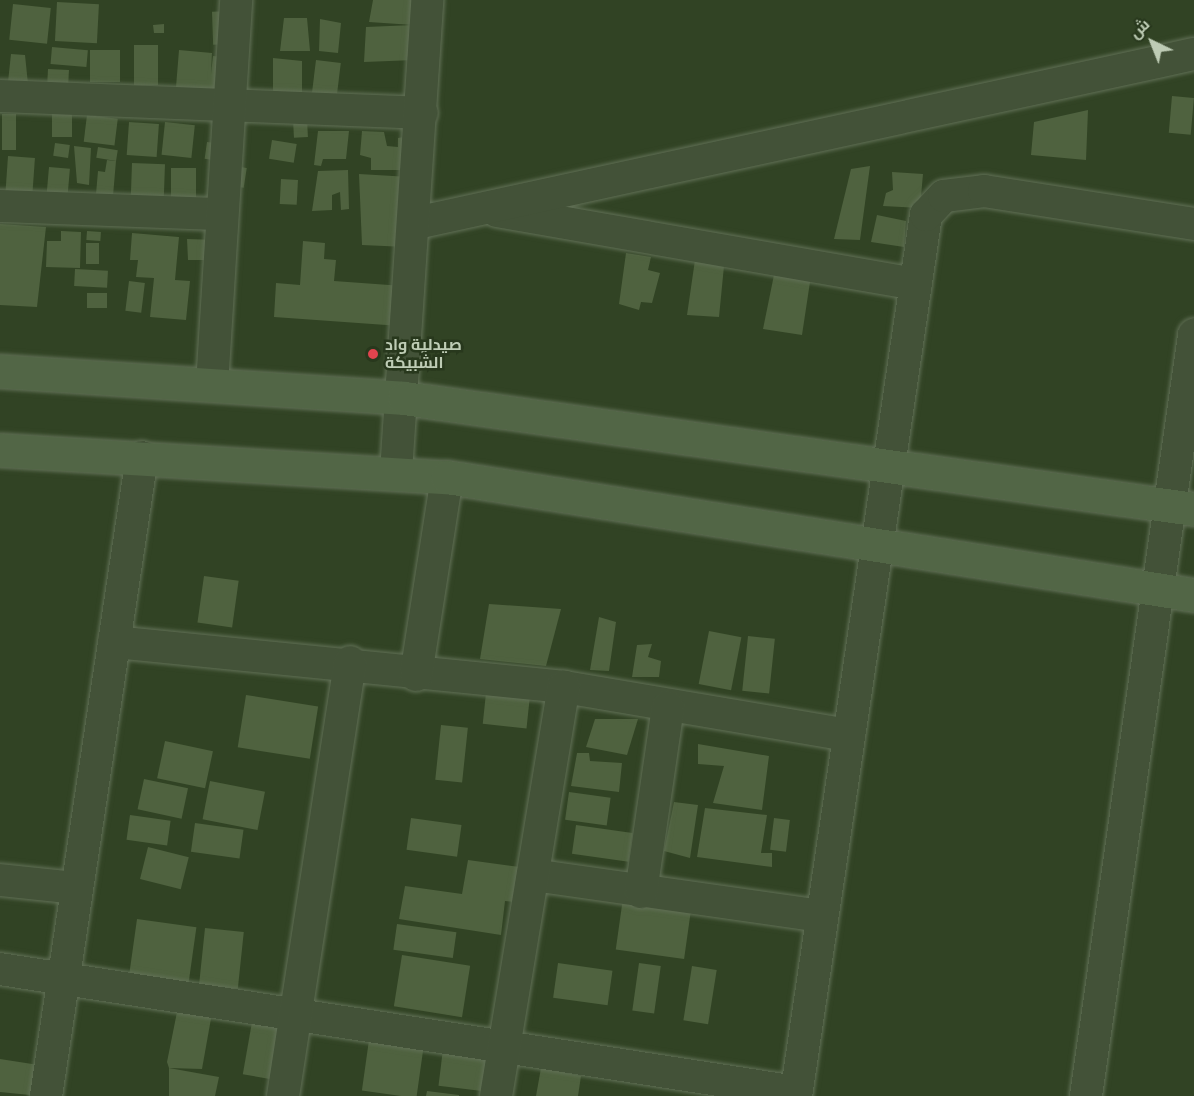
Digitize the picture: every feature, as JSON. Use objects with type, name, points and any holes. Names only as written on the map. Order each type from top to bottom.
[{"type":"street","points":[[212,385],[236,0]]},
{"type":"street","points":[[396,472],[404,398],[416,223],[427,0]]},
{"type":"street","points":[[416,223],[1194,54]]},
{"type":"street","points":[[0,96],[422,113]]},
{"type":"street","points":[[0,969],[294,1013],[796,1094],[926,215],[935,203],[958,191],[1194,224]]},
{"type":"street","points":[[0,206],[221,214]]},
{"type":"street","points":[[481,209],[916,284]]},
{"type":"street","points":[[1086,1096],[1158,589],[1181,507],[1194,335]]},
{"type":"street","points":[[0,371],[404,398],[1181,507]]},
{"type":"street","points":[[0,450],[396,472],[447,477],[1194,595]]},
{"type":"street","points":[[46,1096],[142,458]]},
{"type":"street","points":[[416,675],[447,477]]},
{"type":"street","points":[[114,642],[350,662],[416,675],[564,687],[668,707],[849,735]]},
{"type":"street","points":[[283,1096],[350,662]]},
{"type":"street","points":[[496,1096],[564,687]]},
{"type":"street","points":[[641,892],[668,707]]},
{"type":"street","points":[[533,874],[641,892],[822,916]]},
{"type":"street","points":[[0,879],[76,888]]},
{"type":"building","points":[[373,0],[416,0],[415,60],[364,62],[366,27],[413,25],[369,22]]},
{"type":"building","points":[[57,2],[99,4],[97,43],[55,41]]},
{"type":"building","points":[[13,4],[51,8],[47,44],[9,40]]},
{"type":"building","points":[[231,11],[232,44],[213,45],[212,12]]},
{"type":"building","points":[[284,18],[307,18],[310,51],[280,51]]},
{"type":"building","points":[[320,19],[341,23],[338,53],[319,51]]},
{"type":"building","points":[[164,24],[164,33],[154,33],[153,25]]},
{"type":"building","points":[[134,45],[158,45],[158,85],[134,85]]},
{"type":"building","points":[[52,47],[88,50],[86,67],[51,64]]},
{"type":"building","points":[[90,50],[120,50],[120,82],[90,82]]},
{"type":"building","points":[[179,50],[212,53],[211,74],[213,56],[233,58],[229,91],[176,87]]},
{"type":"building","points":[[11,54],[25,55],[28,84],[8,82]]},
{"type":"building","points":[[273,58],[302,61],[302,95],[273,91]]},
{"type":"building","points":[[316,60],[341,63],[337,96],[312,93]]},
{"type":"building","points":[[48,69],[69,70],[68,86],[47,85]]},
{"type":"building","points":[[1172,96],[1194,98],[1191,135],[1169,133]]},
{"type":"building","points":[[1088,110],[1086,160],[1031,155],[1034,122]]},
{"type":"building","points":[[2,114],[16,114],[16,150],[2,150]]},
{"type":"building","points":[[52,114],[72,114],[72,137],[52,137]]},
{"type":"building","points":[[87,115],[118,119],[114,146],[84,142]]},
{"type":"building","points":[[307,119],[308,137],[294,138],[293,120]]},
{"type":"building","points":[[129,122],[159,124],[157,157],[127,155]]},
{"type":"building","points":[[165,122],[195,125],[191,158],[162,155]]},
{"type":"building","points":[[318,131],[349,131],[346,159],[323,159],[321,166],[314,165]]},
{"type":"building","points":[[362,131],[384,132],[387,146],[398,147],[398,138],[409,136],[407,170],[371,170],[371,158],[360,155]]},
{"type":"building","points":[[272,140],[297,144],[294,163],[269,159]]},
{"type":"building","points":[[207,142],[222,144],[219,161],[205,159]]},
{"type":"building","points":[[55,143],[70,145],[68,158],[53,156]]},
{"type":"building","points":[[74,146],[91,148],[89,185],[77,183]]},
{"type":"building","points":[[98,147],[118,150],[116,161],[96,158]]},
{"type":"building","points":[[8,156],[35,158],[32,194],[5,192]]},
{"type":"building","points":[[107,160],[116,161],[113,196],[96,194],[98,171],[105,172]]},
{"type":"building","points":[[132,163],[165,164],[164,197],[131,196]]},
{"type":"building","points":[[228,165],[247,168],[244,188],[225,185]]},
{"type":"building","points":[[870,166],[860,240],[834,239],[851,169]]},
{"type":"building","points":[[49,167],[70,169],[68,194],[47,192]]},
{"type":"building","points":[[171,168],[196,168],[196,201],[171,201]]},
{"type":"building","points":[[348,170],[349,209],[341,210],[340,192],[332,195],[332,210],[312,211],[318,171]]},
{"type":"building","points":[[892,172],[923,174],[920,208],[883,206],[886,193],[893,190]]},
{"type":"building","points":[[359,174],[410,177],[406,247],[362,245]]},
{"type":"building","points":[[281,179],[298,180],[297,205],[280,204]]},
{"type":"building","points":[[877,215],[906,221],[904,247],[871,242]]},
{"type":"building","points":[[0,224],[46,227],[37,307],[0,305]]},
{"type":"building","points":[[61,231],[81,232],[80,268],[46,267],[47,241],[61,241]]},
{"type":"building","points":[[87,231],[101,232],[100,241],[86,240]]},
{"type":"building","points":[[132,233],[179,237],[175,280],[190,281],[186,320],[150,317],[154,278],[136,277],[138,260],[130,260]]},
{"type":"building","points":[[187,239],[218,240],[204,270],[204,260],[188,260]]},
{"type":"building","points":[[303,241],[325,243],[324,259],[336,260],[334,281],[403,286],[400,326],[274,317],[276,283],[300,285]]},
{"type":"building","points":[[86,243],[99,243],[99,264],[86,264]]},
{"type":"building","points":[[626,253],[651,257],[648,270],[660,273],[652,303],[641,302],[639,310],[619,304]]},
{"type":"building","points":[[695,260],[724,266],[719,317],[687,315]]},
{"type":"building","points":[[75,269],[108,271],[107,288],[74,286]]},
{"type":"building","points":[[775,270],[810,282],[802,335],[763,329]]},
{"type":"building","points":[[129,281],[145,283],[141,313],[125,311]]},
{"type":"building","points":[[87,293],[107,293],[107,308],[87,308]]},
{"type":"building","points":[[204,576],[239,581],[232,627],[197,623]]},
{"type":"building","points":[[489,604],[561,609],[546,666],[480,659]]},
{"type":"building","points":[[599,617],[616,622],[609,671],[590,670]]},
{"type":"building","points":[[709,631],[741,637],[731,690],[699,684]]},
{"type":"building","points":[[748,636],[775,639],[769,694],[742,691]]},
{"type":"building","points":[[652,644],[648,657],[661,661],[659,677],[632,677],[637,645]]},
{"type":"building","points":[[486,693],[530,698],[527,728],[483,724]]},
{"type":"building","points":[[246,695],[318,706],[310,759],[238,747]]},
{"type":"building","points":[[595,719],[638,719],[627,755],[586,747]]},
{"type":"building","points":[[441,725],[468,728],[462,783],[435,780]]},
{"type":"building","points":[[165,741],[213,751],[205,788],[157,778]]},
{"type":"building","points":[[698,744],[769,756],[762,810],[713,803],[724,766],[698,764]]},
{"type":"building","points":[[577,753],[589,753],[590,761],[622,763],[619,792],[571,786]]},
{"type":"building","points":[[144,779],[188,788],[182,819],[138,809]]},
{"type":"building","points":[[210,781],[265,792],[258,830],[203,819]]},
{"type":"building","points":[[569,792],[611,798],[607,826],[565,820]]},
{"type":"building","points":[[674,802],[698,805],[690,858],[664,851]]},
{"type":"building","points":[[705,808],[767,815],[761,853],[772,853],[772,867],[697,857]]},
{"type":"building","points":[[130,815],[171,821],[167,845],[127,840]]},
{"type":"building","points":[[411,818],[462,825],[457,857],[407,850]]},
{"type":"building","points":[[774,818],[790,820],[786,852],[770,850]]},
{"type":"building","points":[[195,823],[244,830],[239,859],[191,852]]},
{"type":"building","points":[[576,825],[632,833],[628,862],[572,854]]},
{"type":"building","points":[[148,847],[189,857],[181,889],[140,879]]},
{"type":"building","points":[[468,860],[520,867],[514,902],[505,901],[501,935],[399,919],[405,886],[462,894]]},
{"type":"building","points":[[623,898],[691,908],[684,959],[616,949]]},
{"type":"building","points":[[137,919],[196,927],[188,985],[129,976]]},
{"type":"building","points":[[397,924],[456,932],[453,958],[393,950]]},
{"type":"building","points":[[205,928],[244,932],[238,989],[199,985]]},
{"type":"building","points":[[402,955],[470,966],[462,1017],[394,1006]]},
{"type":"building","points":[[558,963],[612,971],[608,1005],[553,998]]},
{"type":"building","points":[[639,963],[661,966],[654,1014],[632,1011]]},
{"type":"building","points":[[692,966],[717,970],[708,1024],[683,1020]]},
{"type":"building","points":[[177,1012],[212,1013],[202,1069],[169,1068],[167,1062]]},
{"type":"building","points":[[252,1022],[287,1028],[278,1080],[243,1074]]},
{"type":"building","points":[[369,1040],[423,1048],[417,1096],[362,1091]]},
{"type":"building","points":[[443,1049],[493,1055],[488,1092],[438,1086]]},
{"type":"building","points":[[0,1059],[45,1066],[40,1096],[0,1092]]},
{"type":"building","points":[[169,1068],[219,1077],[215,1096],[169,1096]]},
{"type":"building","points":[[541,1068],[581,1076],[578,1096],[536,1096]]},
{"type":"building","points":[[427,1091],[459,1095],[459,1096],[426,1096]]},
{"type":"place","name":"صيدلية واد الشبيكة","points":[[373,354]]}]
